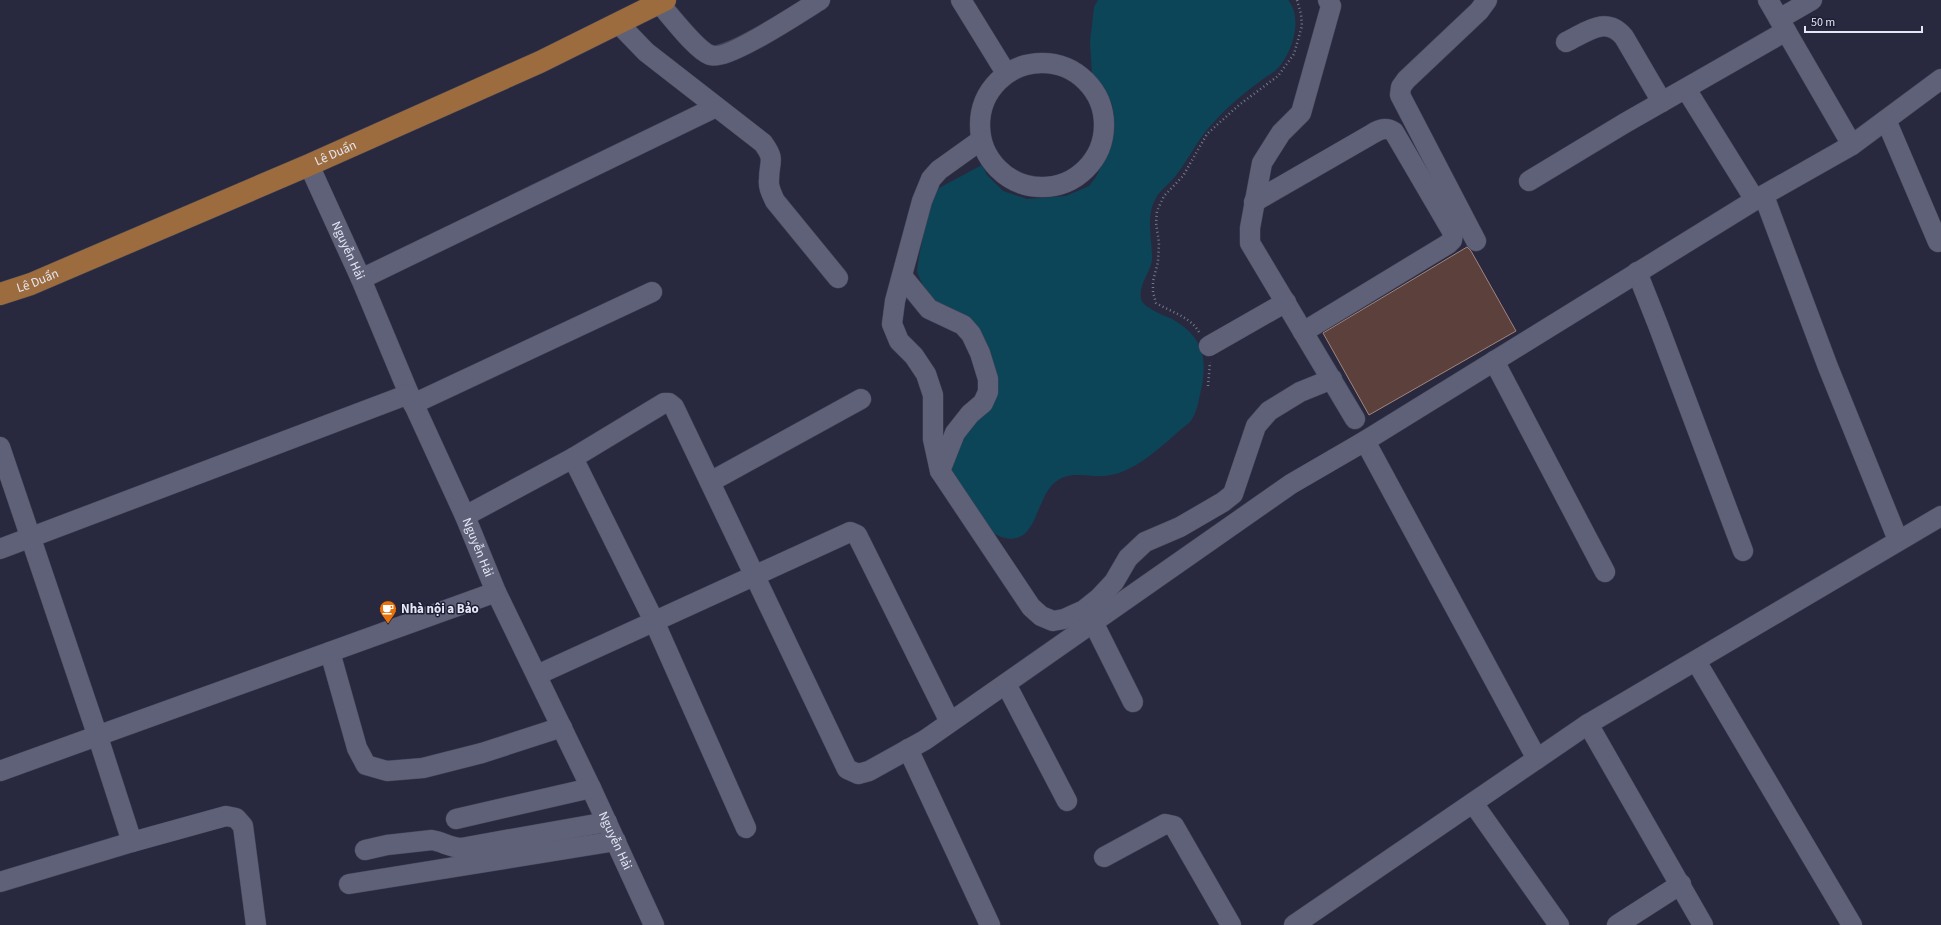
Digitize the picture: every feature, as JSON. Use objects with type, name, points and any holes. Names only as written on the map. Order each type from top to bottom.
[{"type":"main road","name":"Lê Duẩn","points":[[0,294],[31,284],[309,166],[540,62],[662,2]]},
{"type":"street","points":[[662,2],[701,49],[710,55],[720,56],[737,49],[820,0]]},
{"type":"street","points":[[961,0],[1006,73]]},
{"type":"street","points":[[1328,0],[1331,6],[1301,113],[1281,133],[1262,163],[1250,228],[1250,243],[1355,419]]},
{"type":"street","points":[[1476,241],[1400,95],[1401,87],[1406,80],[1474,16],[1487,0]]},
{"type":"street","points":[[1768,0],[1852,145]]},
{"type":"street","points":[[1529,181],[1686,89],[1783,25],[1812,0]]},
{"type":"street","points":[[618,24],[646,52],[763,143],[770,153],[772,162],[768,180],[775,202],[838,278]]},
{"type":"street","points":[[1566,42],[1602,26],[1612,26],[1618,29],[1624,36],[1662,102]]},
{"type":"street","points":[[1046,62],[1067,67],[1085,79],[1097,96],[1104,116],[1103,137],[1096,157],[1082,173],[1064,184],[1043,188],[1022,185],[1004,175],[989,160],[981,140],[979,121],[983,102],[992,86],[1006,73],[1025,64],[1046,62]]},
{"type":"street","points":[[465,516],[573,458],[664,403],[674,407],[847,769],[858,774],[869,771],[908,749],[1006,684],[1291,484],[1365,441],[1637,272],[1852,145],[1941,80]]},
{"type":"street","points":[[1686,89],[1760,198],[1898,540]]},
{"type":"street","points":[[361,279],[716,107]]},
{"type":"street","points":[[1886,120],[1940,244]]},
{"type":"street","points":[[1254,202],[1372,134],[1380,130],[1390,129],[1394,132],[1453,233],[1452,240],[1448,244],[1303,332]]},
{"type":"street","points":[[981,140],[938,170],[931,179],[922,201],[895,301],[892,324],[899,341],[914,356],[926,374],[933,395],[933,439],[940,471],[1031,607],[1041,616],[1053,621],[1064,619],[1084,610],[1099,598],[1114,582],[1128,558],[1145,542],[1180,527],[1223,502],[1232,494],[1256,426],[1269,411],[1300,392],[1332,379]]},
{"type":"street","name":"Nguyễn Hải","points":[[309,166],[361,279],[411,399],[465,516],[496,592],[591,788],[654,925]]},
{"type":"street","points":[[1637,272],[1743,551]]},
{"type":"street","points":[[902,276],[930,309],[963,325],[971,334],[980,353],[988,379],[988,392],[983,403],[970,414],[955,433],[940,471]]},
{"type":"street","points":[[0,549],[31,536],[411,399],[652,292]]},
{"type":"street","points":[[1209,346],[1286,302]]},
{"type":"street","points":[[1494,361],[1605,572]]},
{"type":"street","points":[[710,482],[861,399]]},
{"type":"street","points":[[1365,441],[1537,759]]},
{"type":"street","points":[[0,446],[132,842]]},
{"type":"street","points":[[573,458],[654,621],[746,828]]},
{"type":"street","points":[[1299,924],[1588,724],[1941,516]]},
{"type":"street","points":[[537,675],[850,532],[854,533],[862,544],[950,722]]},
{"type":"street","points":[[0,771],[98,737],[496,592]]},
{"type":"street","points":[[1093,622],[1133,702]]},
{"type":"street","points":[[330,652],[357,748],[366,765],[387,771],[423,768],[482,753],[562,727]]},
{"type":"street","points":[[1696,661],[1852,925]]},
{"type":"street","points":[[1006,684],[1067,801]]},
{"type":"street","points":[[1588,724],[1681,884],[1703,925]]},
{"type":"street","points":[[908,749],[990,925]]},
{"type":"street","points":[[456,819],[591,788]]},
{"type":"street","points":[[1473,803],[1559,925]]},
{"type":"street","points":[[0,882],[132,842],[226,816],[236,818],[243,826],[256,925]]},
{"type":"street","points":[[365,850],[387,845],[432,840],[449,847],[461,848],[607,822]]},
{"type":"street","points":[[1104,857],[1165,824],[1174,826],[1231,925]]},
{"type":"street","points":[[349,884],[616,841]]},
{"type":"street","points":[[1617,925],[1681,884]]},
{"type":"path","points":[[1208,386],[1209,346],[1197,328],[1179,313],[1164,308],[1156,303],[1153,287],[1158,262],[1159,243],[1156,223],[1158,211],[1164,196],[1183,176],[1208,134],[1239,106],[1278,76],[1294,54],[1302,26],[1302,14],[1297,0]]},
{"type":"water","points":[[1098,0],[1288,0],[1295,16],[1294,34],[1288,52],[1279,67],[1224,111],[1199,141],[1177,174],[1157,196],[1151,210],[1150,224],[1152,260],[1142,287],[1141,299],[1148,307],[1184,327],[1192,335],[1202,353],[1204,374],[1198,404],[1191,421],[1154,453],[1125,471],[1104,476],[1074,475],[1063,477],[1058,480],[1045,496],[1036,517],[1024,534],[1016,538],[1005,538],[996,535],[982,522],[958,488],[951,474],[952,462],[992,368],[933,303],[917,272],[919,256],[929,206],[939,188],[982,165],[987,175],[1003,191],[1027,199],[1066,196],[1089,186],[1096,177],[1112,143],[1114,118],[1112,104],[1103,87],[1092,75],[1090,42],[1094,7]]},
{"type":"building","points":[[1467,247],[1471,251],[1516,331],[1369,415],[1323,333]]},
{"type":"place","name":"Nhà nội a Bảo","points":[[388,624]]}]
